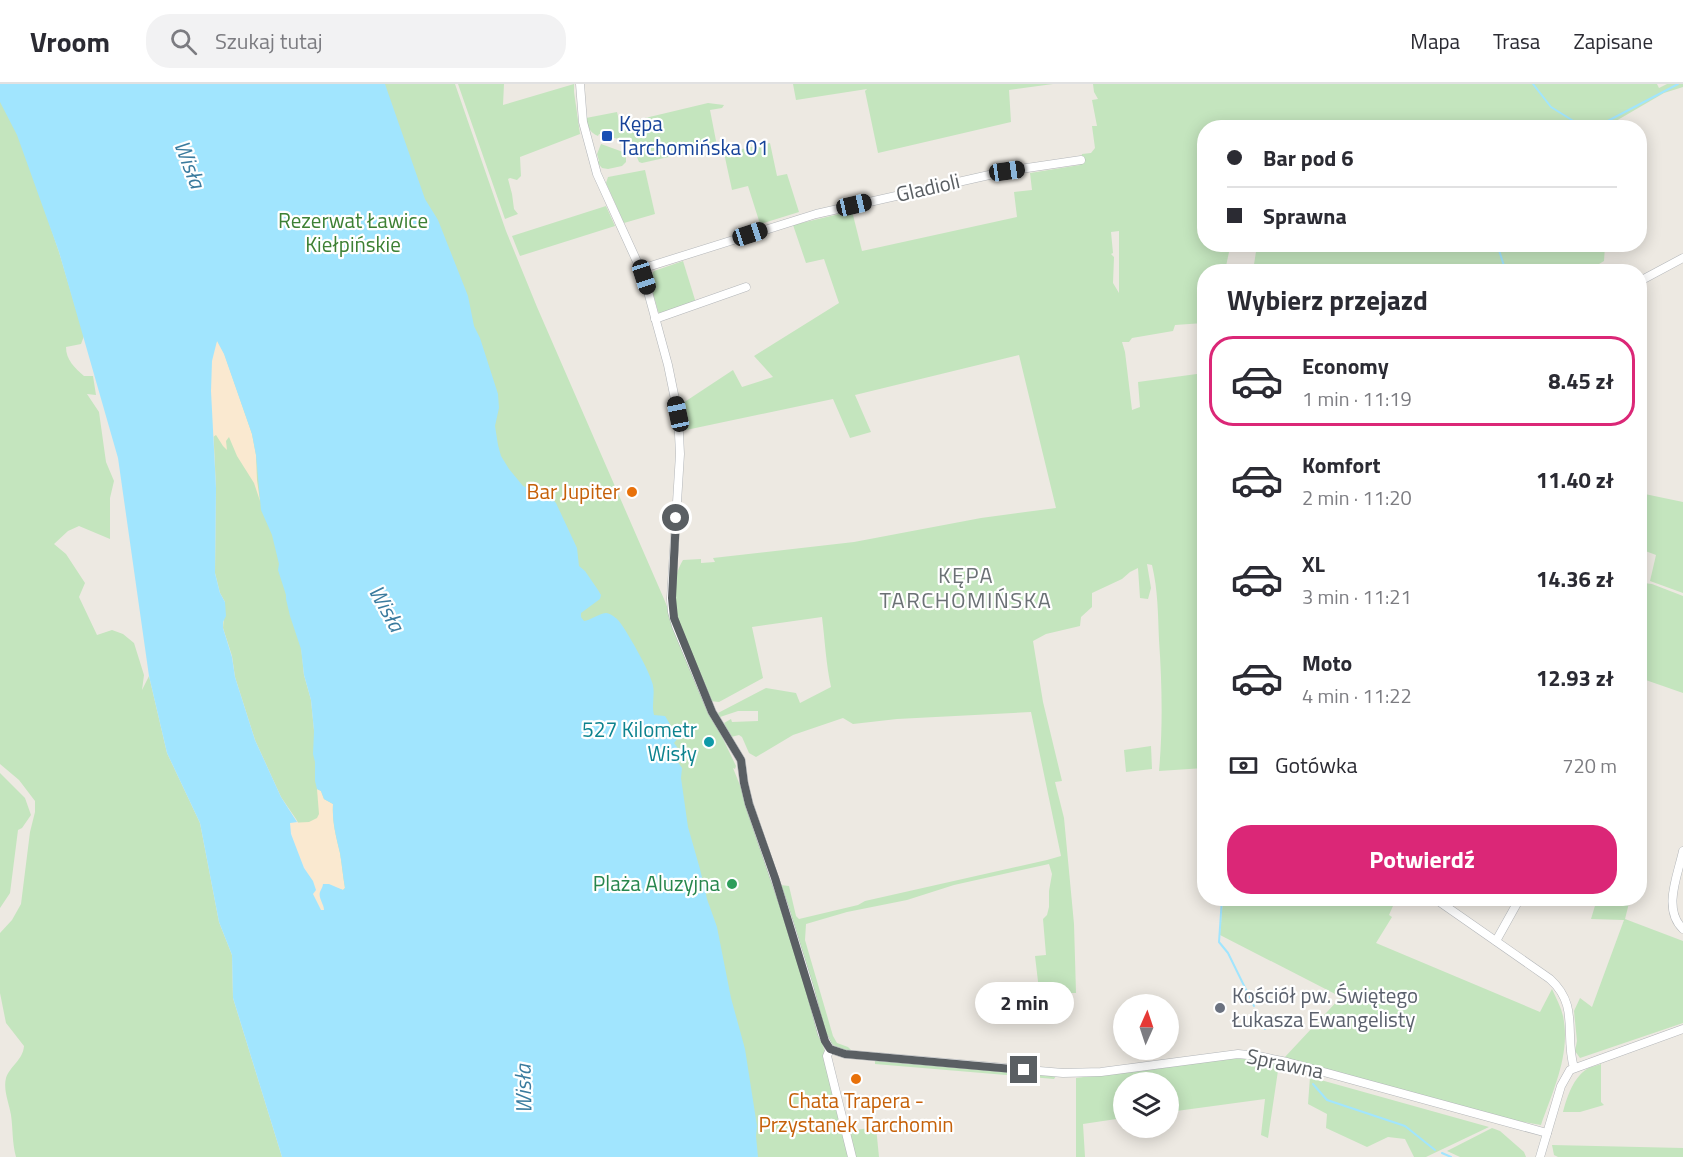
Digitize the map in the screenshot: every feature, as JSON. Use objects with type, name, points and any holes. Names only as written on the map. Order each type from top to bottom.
[{"type":"street","points":[[580,84],[583,122],[597,174],[641,269],[668,365],[678,414],[680,454],[672,612],[712,712],[741,760],[749,804],[775,878],[822,1034],[830,1049],[827,1056],[852,1157]]},
{"type":"street","name":"Gladioli","points":[[641,269],[816,213],[1007,171],[1081,160]]},
{"type":"street","points":[[1647,277],[1683,258]]},
{"type":"street","points":[[656,319],[746,287]]},
{"type":"street","points":[[1683,851],[1672,904],[1675,917],[1683,929]]},
{"type":"street","points":[[1446,906],[1550,979],[1561,991],[1568,1008],[1569,1053],[1574,1068]]},
{"type":"street","points":[[1496,941],[1516,906]]},
{"type":"street","points":[[1541,1157],[1561,1086],[1568,1072],[1683,1029]]},
{"type":"street","name":"Sprawna","points":[[830,1049],[852,1054],[1063,1073],[1101,1072],[1220,1055],[1247,1054],[1298,1065],[1547,1133]]},
{"type":"green space","name":"Rezerwat Ławice Kiełpińskie","points":[[0,84],[455,84],[506,231],[537,307],[664,599],[713,718],[736,766],[735,769],[733,768],[766,856],[802,971],[852,1157],[561,1157],[325,449],[41,199],[84,336],[81,344],[66,347],[66,352],[84,376],[93,376],[96,395],[87,394],[99,412],[106,462],[114,481],[110,498],[110,539],[79,526],[68,531],[54,544],[66,554],[85,583],[79,597],[97,635],[112,630],[123,634],[134,643],[144,675],[142,690],[149,676],[167,753],[200,823],[219,922],[232,955],[233,998],[282,1157],[16,1157],[5,1083],[24,1046],[6,1023],[0,993],[0,933],[12,920],[21,904],[35,801],[19,780],[0,764]]},
{"type":"green space","points":[[458,84],[504,84],[503,105],[574,84],[580,134],[520,157],[521,176],[517,180],[508,179],[514,209],[518,214],[505,219]]},
{"type":"green space","points":[[793,84],[1053,84],[1009,90],[1011,122],[878,153],[865,91],[867,89],[796,100]]},
{"type":"green space","points":[[1093,84],[1657,84],[1659,88],[1667,84],[1683,84],[1683,87],[1664,93],[1618,120],[1197,120],[1197,252],[1229,252],[1226,264],[1197,264],[1197,323],[1175,325],[1173,331],[1132,338],[1129,342],[1122,342],[1132,410],[1140,407],[1138,382],[1197,374],[1197,768],[1159,771],[1162,705],[1158,612],[1152,565],[1147,564],[1151,588],[1148,599],[1140,598],[1138,568],[1122,579],[1092,593],[1092,607],[1081,617],[1080,626],[1046,634],[1033,641],[1043,702],[1062,781],[1055,782],[1064,818],[1074,924],[1076,993],[1055,993],[1054,989],[1039,990],[1035,956],[1046,955],[1043,919],[1049,907],[1052,874],[1049,864],[954,885],[907,900],[847,912],[806,924],[805,940],[833,1036],[837,1043],[852,1051],[841,1049],[831,1043],[824,1029],[780,885],[789,886],[796,916],[799,919],[858,905],[865,901],[1061,856],[1031,712],[897,719],[853,724],[843,718],[793,735],[756,757],[749,753],[742,737],[739,735],[731,737],[724,723],[731,719],[732,722],[758,721],[758,711],[738,711],[720,717],[718,713],[766,688],[796,693],[800,703],[831,687],[822,617],[752,627],[763,678],[719,702],[710,701],[678,622],[673,597],[676,577],[683,560],[701,559],[701,563],[715,562],[713,558],[854,542],[981,518],[1056,508],[1019,355],[855,395],[871,432],[850,438],[833,399],[686,430],[683,403],[733,370],[742,387],[773,377],[754,356],[839,303],[824,259],[806,263],[793,225],[852,211],[862,251],[1017,217],[1014,192],[1032,190],[1030,173],[1080,165],[1082,154],[1091,153],[1095,148],[1092,126],[1097,126],[1092,100],[1098,99]],"holes":[[[1119,231],[1119,293],[1113,283],[1114,257],[1111,254],[1113,253],[1111,232]]]},
{"type":"green space","points":[[708,103],[724,105],[722,108],[710,110],[717,146],[642,163],[639,162],[634,150],[626,144],[626,141],[593,133],[588,127],[586,118],[617,112],[620,124]]},
{"type":"green space","points":[[770,143],[777,176],[787,174],[799,212],[760,224],[748,186],[732,190],[724,153]]},
{"type":"green space","points":[[601,144],[623,152],[626,162],[622,166],[602,168],[597,162]]},
{"type":"green space","points":[[645,170],[655,214],[624,223],[606,183],[608,177]]},
{"type":"green space","points":[[606,206],[615,226],[520,256],[512,236]]},
{"type":"green space","points":[[1256,252],[1605,252],[1604,261],[1599,264],[1254,264]]},
{"type":"green space","points":[[683,261],[696,303],[660,315],[649,279],[654,271]]},
{"type":"green space","points":[[216,334],[244,393],[296,597],[304,675],[311,700],[314,730],[377,964],[296,819],[281,797],[255,740],[235,677],[232,656],[223,628],[225,602],[215,573],[216,488],[213,424]]},
{"type":"green space","points":[[1647,494],[1683,502],[1683,593],[1650,581],[1656,555],[1647,552]]},
{"type":"green space","points":[[1647,583],[1683,596],[1683,693],[1647,680]]},
{"type":"green space","points":[[1151,746],[1152,769],[1126,772],[1124,750]]},
{"type":"green space","points":[[0,773],[25,798],[31,815],[18,830],[10,893],[0,908]]},
{"type":"green space","points":[[1222,906],[1393,906],[1389,915],[1392,917],[1376,943],[1540,1012],[1552,989],[1563,1016],[1565,1044],[1560,1072],[1541,1125],[1506,1119],[1284,1058],[1341,997],[1220,935]]},
{"type":"green space","points":[[1595,906],[1628,906],[1625,919],[1683,941],[1683,1023],[1580,1058],[1575,1051],[1577,1041],[1574,1011],[1580,998],[1592,1007],[1624,920],[1591,919]]},
{"type":"green space","points":[[1244,1058],[1279,1064],[1268,1138],[1261,1135],[1265,1099],[1179,1111],[1179,1072],[1121,1072],[1219,1059]]},
{"type":"green space","points":[[875,1059],[1056,1076],[1054,1079],[875,1064]]},
{"type":"green space","points":[[1601,1064],[1601,1102],[1604,1105],[1580,1112],[1563,1112],[1578,1077],[1587,1069]]},
{"type":"green space","points":[[1113,1073],[1113,1120],[1083,1124],[1085,1157],[1076,1157],[1076,1078]]},
{"type":"green space","points":[[1310,1077],[1489,1127],[1426,1157],[1414,1157],[1405,1139],[1388,1137],[1367,1147],[1326,1128],[1327,1114],[1308,1104]]},
{"type":"green space","points":[[876,1127],[879,1157],[855,1157],[849,1131]]},
{"type":"green space","points":[[1492,1128],[1500,1131],[1524,1152],[1526,1157],[1460,1157],[1447,1151]]},
{"type":"green space","points":[[1552,1145],[1683,1148],[1683,1157],[1558,1157],[1554,1155]]},
{"type":"sand","points":[[217,340],[224,353],[252,434],[260,501],[254,483],[237,456],[229,437],[226,441],[227,450],[216,435],[213,437],[211,376]]},
{"type":"sand","points":[[317,789],[321,791],[324,799],[333,804],[345,888],[343,890],[323,884],[320,893],[325,910],[321,911],[313,894],[316,890],[296,849],[290,823],[309,822],[317,818],[319,814]]},
{"type":"water","name":"Wisła","points":[[0,84],[385,84],[425,199],[438,220],[468,296],[474,326],[498,394],[499,408],[495,426],[501,456],[523,486],[556,503],[577,548],[579,566],[601,595],[600,599],[581,613],[581,617],[584,621],[606,613],[618,620],[650,676],[654,690],[654,715],[665,716],[673,729],[677,730],[678,738],[674,743],[678,754],[675,758],[682,768],[681,778],[688,827],[707,899],[717,927],[731,998],[745,1049],[757,1126],[758,1157],[282,1157],[233,998],[232,955],[219,922],[200,823],[167,753],[149,676],[118,458],[59,252],[17,135],[0,102]],"holes":[[[217,341],[224,354],[252,434],[261,510],[272,535],[279,564],[278,570],[301,649],[304,675],[311,700],[315,781],[324,799],[333,804],[345,888],[343,890],[323,884],[320,899],[324,910],[321,910],[313,894],[316,890],[313,881],[304,868],[291,834],[290,823],[297,822],[281,797],[255,740],[235,677],[232,657],[223,628],[226,616],[225,602],[215,573],[216,488],[211,391],[212,361]]]},
{"type":"waterway","points":[[1533,84],[1551,107],[1572,120]]},
{"type":"waterway","points":[[1610,120],[1678,84]]},
{"type":"waterway","points":[[1500,252],[1503,264]]},
{"type":"waterway","points":[[1221,906],[1219,942],[1228,953],[1254,1006]]},
{"type":"waterway","points":[[1256,1011],[1265,1029]]},
{"type":"waterway","points":[[1313,1084],[1327,1100],[1405,1126],[1435,1150]]},
{"type":"waterway","points":[[1442,1153],[1451,1157]]},
{"type":"place","name":"Kępa Tarchomińska 01","points":[[607,136]]},
{"type":"place","name":"Bar Jupiter","points":[[632,492]]},
{"type":"place","name":"527 Kilometr Wisły","points":[[709,742]]},
{"type":"place","name":"Plaża Aluzyjna","points":[[732,884]]},
{"type":"place","name":"Kościół pw. Świętego Łukasza Ewangelisty","points":[[1220,1008]]},
{"type":"place","name":"Chata Trapera - Przystanek Tarchomin","points":[[856,1079]]},
{"type":"district","name":"KĘPA TARCHOMIŃSKA","points":[[966,588]]},
{"type":"route","points":[[676,518],[672,598],[672,612],[676,626],[712,712],[741,760],[749,804],[775,878],[819,1024],[830,1049],[845,1054],[1024,1070]]}]
